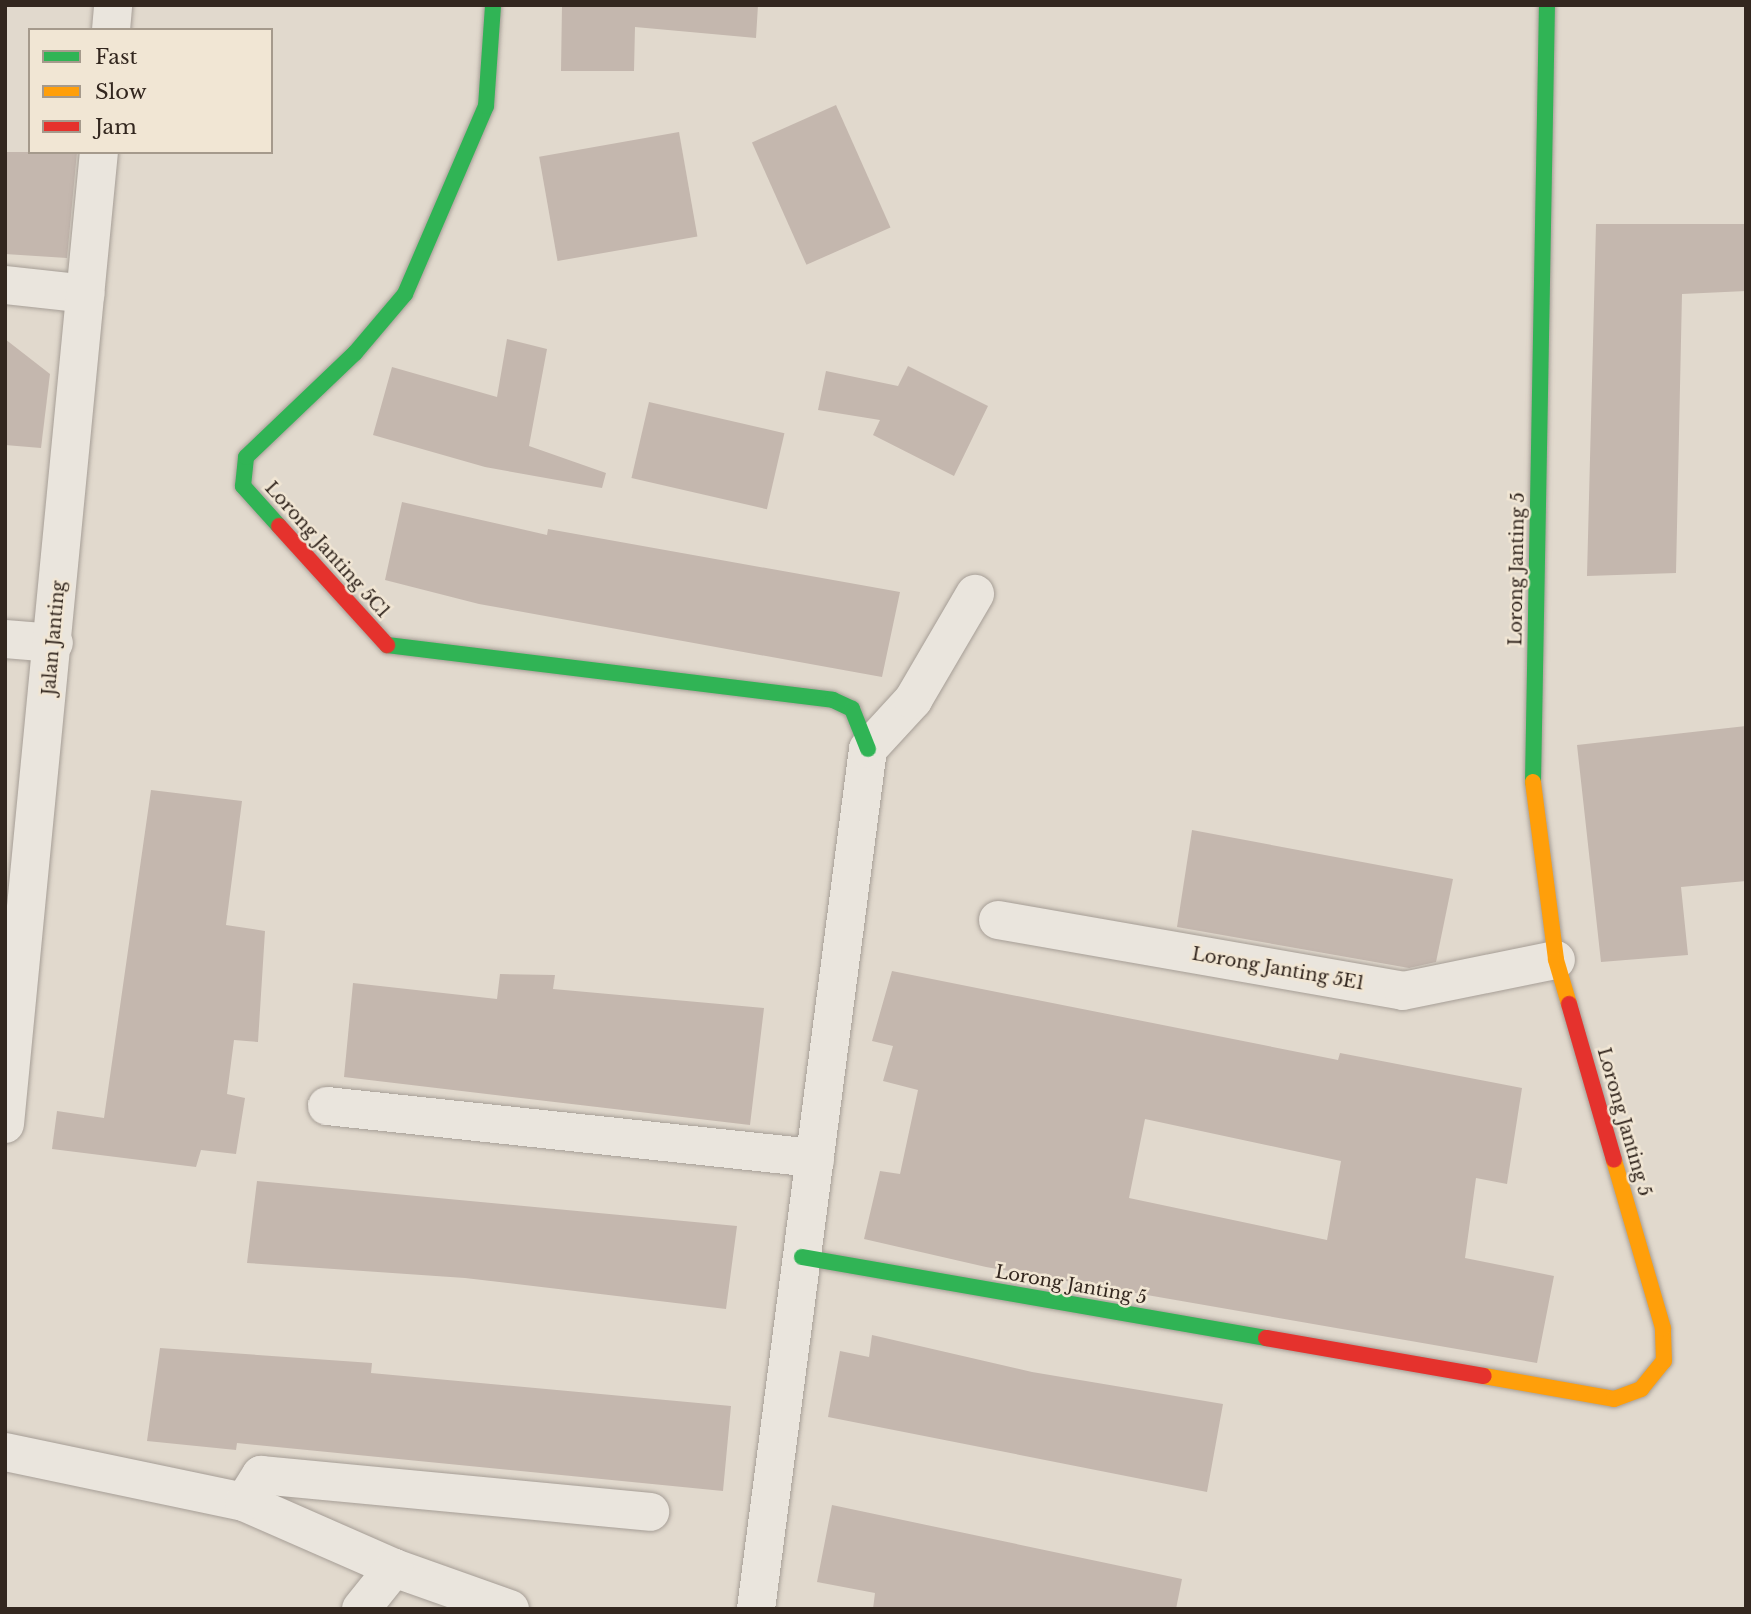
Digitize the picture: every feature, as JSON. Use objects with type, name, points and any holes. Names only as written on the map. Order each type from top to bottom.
[{"type":"street","points":[[111,28],[113,5]]},
{"type":"street","name":"Lorong Janting 5C1","points":[[493,5],[486,106],[405,294],[355,353],[246,457],[243,486],[391,649],[833,700],[852,709],[868,749]]},
{"type":"street","name":"Lorong Janting 5","points":[[802,1257],[1614,1399],[1641,1390],[1664,1361],[1663,1328],[1556,960],[1532,810],[1547,5]]},
{"type":"street","name":"Jalan Janting","points":[[5,1124],[54,643],[99,154]]},
{"type":"street","points":[[5,285],[86,294]]},
{"type":"street","points":[[756,1609],[868,749],[913,700],[975,593]]},
{"type":"street","points":[[5,639],[54,643]]},
{"type":"street","name":"Lorong Janting 5E1","points":[[998,920],[1403,991],[1556,960]]},
{"type":"street","points":[[327,1106],[815,1158]]},
{"type":"street","points":[[5,1452],[244,1503],[394,1568],[510,1609]]},
{"type":"street","points":[[244,1503],[261,1475],[650,1512]]},
{"type":"street","points":[[361,1609],[394,1568]]},
{"type":"building","points":[[562,5],[758,5],[756,38],[635,27],[634,71],[561,71]]},
{"type":"building","points":[[836,105],[891,227],[806,265],[752,142]]},
{"type":"building","points":[[679,132],[697,236],[558,261],[539,157]]},
{"type":"building","points":[[5,152],[77,154],[67,258],[5,254]]},
{"type":"building","points":[[1596,224],[1746,224],[1746,291],[1682,294],[1676,573],[1587,576]]},
{"type":"building","points":[[5,339],[50,374],[41,448],[5,445]]},
{"type":"building","points":[[507,339],[547,349],[529,446],[606,473],[602,488],[485,467],[373,435],[392,367],[497,397]]},
{"type":"building","points":[[908,366],[988,406],[954,476],[873,435],[880,420],[818,410],[826,371],[898,386]]},
{"type":"building","points":[[649,402],[784,433],[767,509],[631,478]]},
{"type":"building","points":[[402,502],[547,535],[548,529],[900,592],[882,677],[479,604],[385,580]]},
{"type":"building","points":[[1746,726],[1746,881],[1681,887],[1688,955],[1601,962],[1577,745]]},
{"type":"building","points":[[151,790],[242,801],[226,925],[265,931],[258,1042],[234,1040],[227,1094],[245,1098],[236,1154],[201,1150],[196,1167],[52,1149],[57,1111],[104,1118]]},
{"type":"building","points":[[1192,830],[1453,879],[1436,962],[1409,968],[1177,927]]},
{"type":"building","points":[[892,971],[1338,1060],[1340,1053],[1522,1088],[1507,1184],[1476,1178],[1465,1258],[1554,1276],[1537,1363],[986,1267],[864,1239],[880,1171],[900,1174],[918,1090],[883,1081],[893,1046],[872,1041]],"holes":[[[1145,1119],[1341,1161],[1327,1240],[1129,1198]]]},
{"type":"building","points":[[500,974],[555,975],[553,989],[764,1008],[750,1125],[344,1077],[353,983],[497,999]]},
{"type":"building","points":[[257,1181],[737,1226],[726,1309],[465,1278],[247,1263]]},
{"type":"building","points":[[872,1335],[1032,1372],[1223,1404],[1207,1492],[828,1417],[840,1351],[869,1357]]},
{"type":"building","points":[[160,1348],[372,1363],[371,1373],[731,1406],[723,1491],[237,1443],[236,1450],[147,1441]]},
{"type":"building","points":[[832,1505],[1182,1579],[1176,1609],[873,1609],[875,1593],[817,1582]]},
{"type":"traffic: fast","points":[[279,526],[243,486],[246,457],[355,353],[405,294],[486,106],[493,5]]},
{"type":"traffic: fast","points":[[1533,782],[1547,5]]},
{"type":"traffic: fast","points":[[387,645],[833,700],[852,709],[868,749]]},
{"type":"traffic: fast","points":[[802,1257],[1266,1338]]},
{"type":"traffic: slow","points":[[1533,782],[1556,960],[1569,1004]]},
{"type":"traffic: slow","points":[[1484,1376],[1614,1399],[1641,1389],[1664,1361],[1663,1328],[1614,1160]]},
{"type":"traffic: jam","points":[[279,526],[387,645]]},
{"type":"traffic: jam","points":[[1569,1004],[1614,1160]]},
{"type":"traffic: jam","points":[[1266,1338],[1484,1376]]}]
